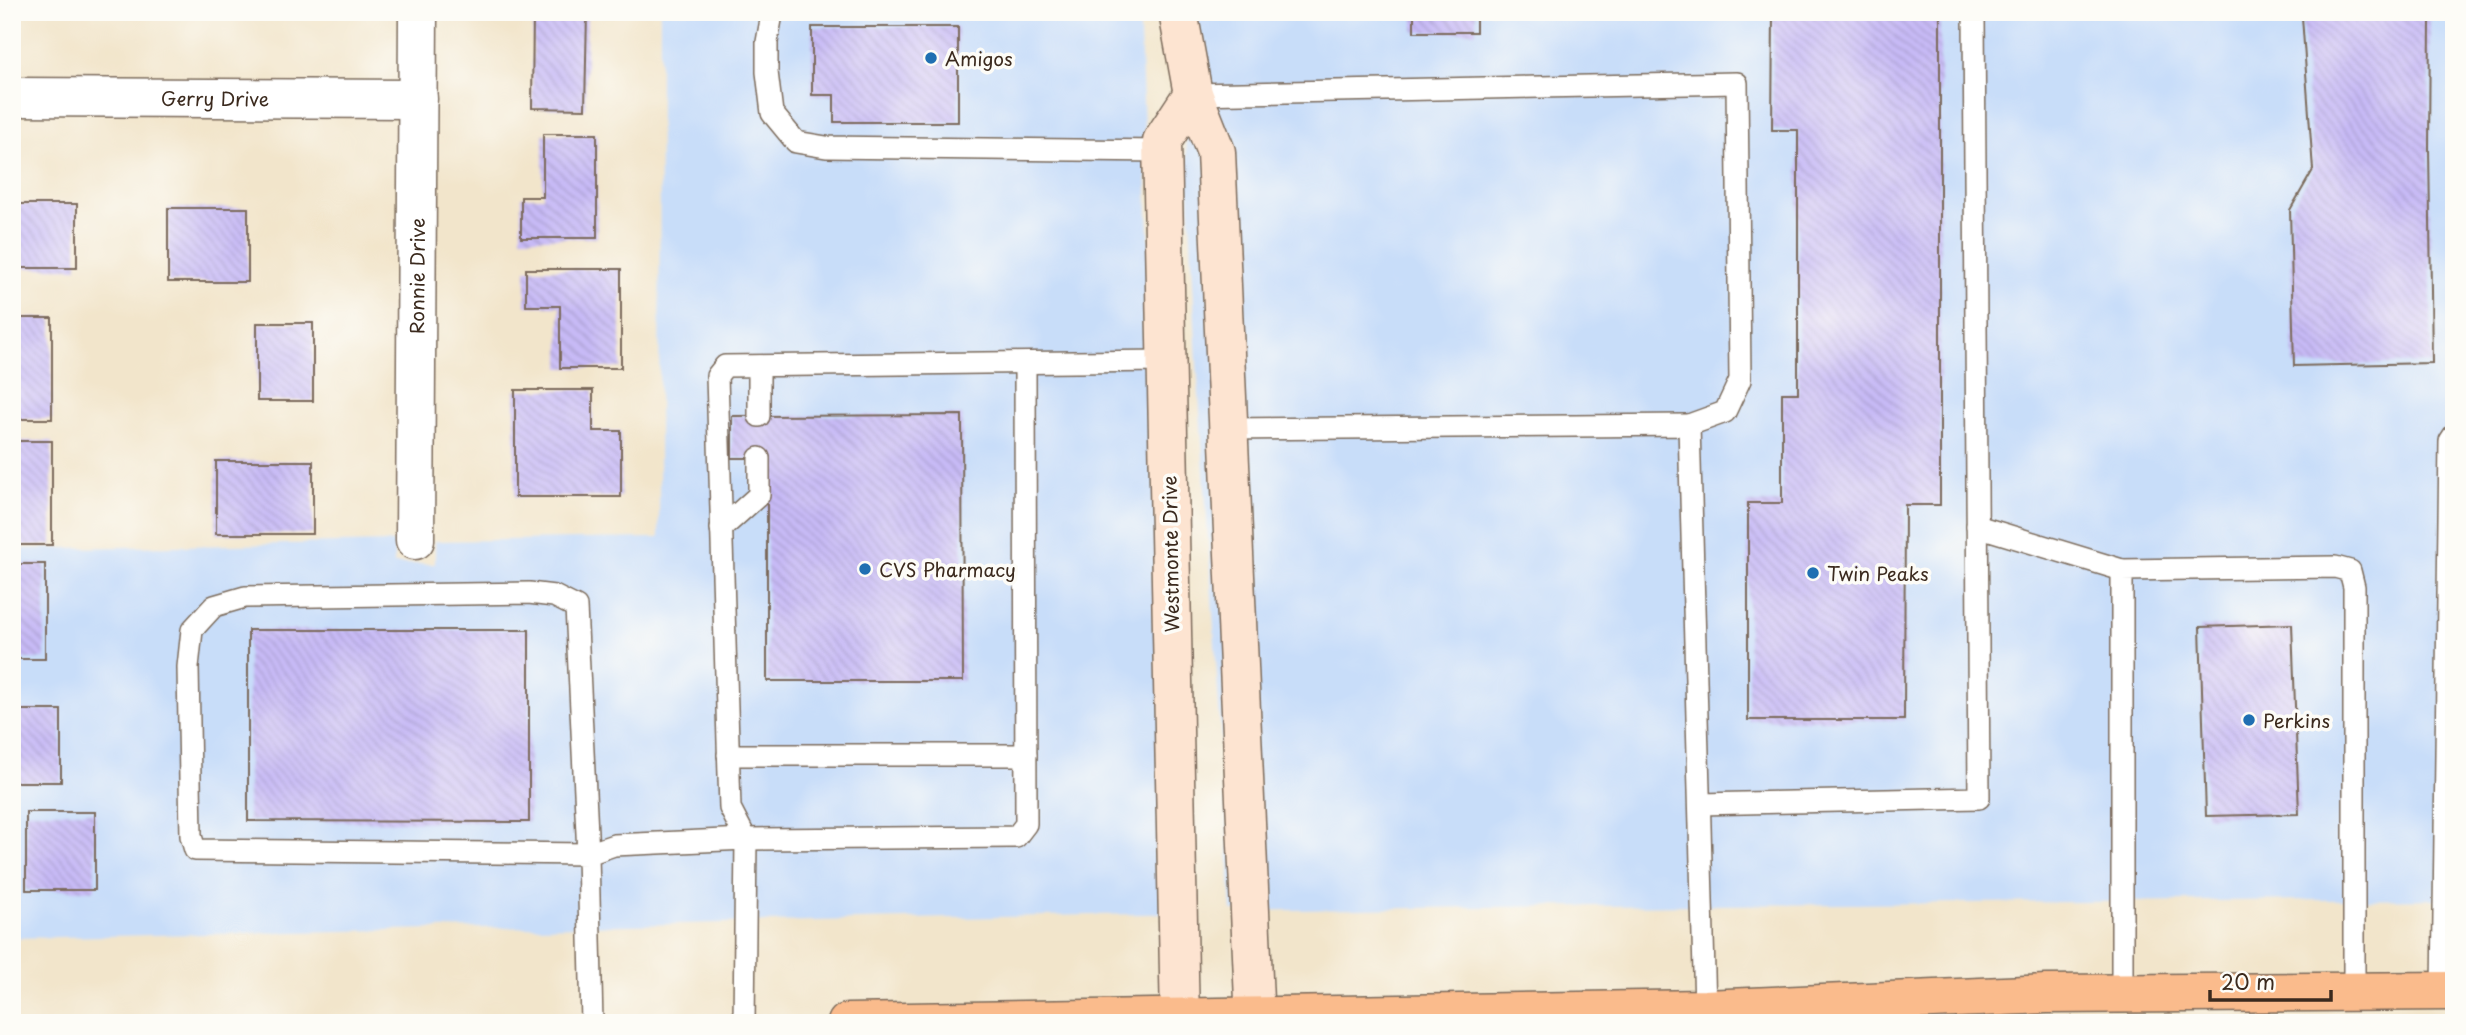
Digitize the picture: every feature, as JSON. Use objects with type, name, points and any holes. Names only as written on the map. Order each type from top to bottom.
[{"type":"main road","points":[[847,1023],[1255,1020],[1705,1009],[2047,994],[2448,991]]},
{"type":"street","name":"Ronnie Drive","points":[[415,540],[418,12]]},
{"type":"street","points":[[1178,12],[1193,94],[1216,152],[1255,1020]]},
{"type":"street","name":"Westmonte Drive","points":[[1180,1020],[1162,141],[1193,94]]},
{"type":"street","name":"Gerry Drive","points":[[12,97],[418,99]]},
{"type":"lane","points":[[774,12],[767,42],[767,72],[772,113],[796,142],[826,147],[1162,151]]},
{"type":"lane","points":[[1700,804],[1979,798],[1974,12]]},
{"type":"lane","points":[[1193,94],[1737,83],[1740,380],[1725,412],[1689,425],[1229,429]]},
{"type":"lane","points":[[744,1023],[746,839],[730,808],[717,376],[725,366],[1166,362]]},
{"type":"lane","points":[[593,1023],[588,854],[576,607],[554,596],[528,593],[245,597],[214,606],[192,630],[188,667],[191,836],[195,850],[588,854],[614,845],[746,839],[1016,837],[1027,824],[1025,363]]},
{"type":"lane","points":[[759,366],[759,416]]},
{"type":"lane","points":[[1689,425],[1705,1009]]},
{"type":"lane","points":[[2448,991],[2452,439]]},
{"type":"lane","points":[[721,529],[759,495],[759,458]]},
{"type":"lane","points":[[1977,526],[2122,570],[2335,567],[2350,570],[2354,587],[2354,991]]},
{"type":"lane","points":[[2122,570],[2122,993]]},
{"type":"lane","points":[[728,755],[1027,755]]},
{"type":"shaded area","points":[[660,12],[1139,12],[1155,366],[1190,913],[12,938],[12,549],[394,542],[394,564],[435,564],[435,541],[659,538]]},
{"type":"shaded area","points":[[1180,12],[2454,12],[2454,899],[1232,911],[1197,363]]},
{"type":"building","points":[[533,12],[587,12],[585,109],[532,108]]},
{"type":"building","points":[[1414,12],[1476,12],[1476,32],[1414,32]]},
{"type":"building","points":[[1773,12],[1940,12],[1940,505],[1905,505],[1904,720],[1748,720],[1748,503],[1782,503],[1782,393],[1798,393],[1798,130],[1772,130]]},
{"type":"building","points":[[2304,12],[2427,12],[2430,19],[2432,363],[2294,366],[2290,210],[2313,170],[2302,17]]},
{"type":"building","points":[[812,27],[958,27],[958,122],[834,122],[834,95],[812,95]]},
{"type":"building","points":[[543,134],[597,134],[597,238],[521,238],[521,197],[543,197]]},
{"type":"building","points":[[12,204],[77,204],[77,268],[12,268]]},
{"type":"building","points":[[168,208],[248,208],[248,282],[168,282]]},
{"type":"building","points":[[526,269],[621,269],[621,368],[560,368],[560,306],[526,306]]},
{"type":"building","points":[[12,318],[52,318],[52,419],[12,419]]},
{"type":"building","points":[[257,323],[313,323],[313,401],[257,401]]},
{"type":"building","points":[[515,390],[593,390],[593,431],[621,431],[621,497],[515,497]]},
{"type":"building","name":"CVS Pharmacy","points":[[962,415],[963,681],[767,681],[767,458],[732,458],[732,416]]},
{"type":"building","points":[[12,441],[52,441],[52,545],[12,545]]},
{"type":"building","points":[[216,461],[313,461],[313,534],[216,534]]},
{"type":"building","points":[[12,564],[45,564],[45,659],[12,659]]},
{"type":"building","name":"Perkins","points":[[2292,624],[2299,814],[2206,816],[2200,627]]},
{"type":"building","points":[[248,630],[529,630],[529,822],[248,821]]},
{"type":"building","points":[[12,710],[61,710],[61,782],[12,782]]},
{"type":"building","points":[[26,812],[95,812],[95,890],[26,890]]},
{"type":"place","name":"Amigos","points":[[931,58]]},
{"type":"place","name":"CVS Pharmacy","points":[[865,569]]},
{"type":"place","name":"Twin Peaks","points":[[1813,573]]},
{"type":"place","name":"Perkins","points":[[2249,720]]}]
